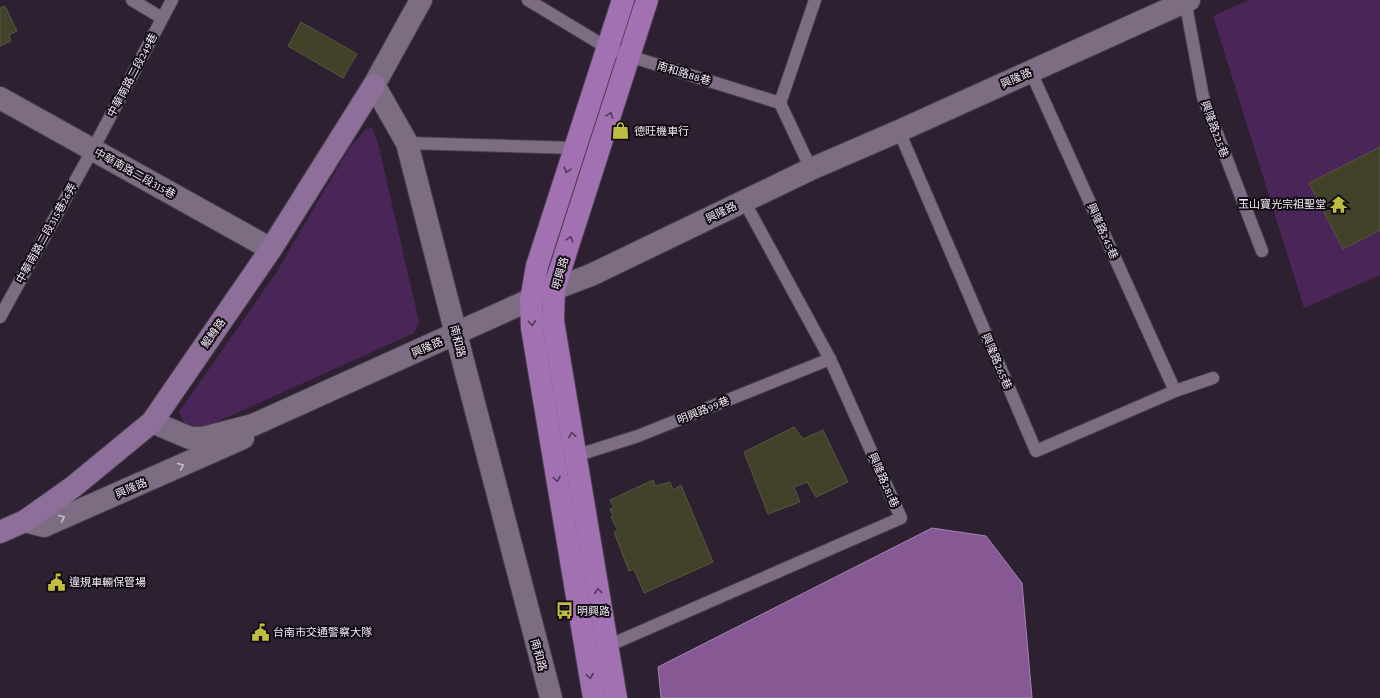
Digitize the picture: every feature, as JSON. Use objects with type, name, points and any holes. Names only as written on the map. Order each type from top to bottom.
[{"type":"main road","name":"明興路","points":[[594,698],[532,328],[531,300],[537,266],[622,0]]},
{"type":"main road","name":"明興路","points":[[616,698],[553,321],[554,289],[647,0]]},
{"type":"street","points":[[374,85],[421,0]]},
{"type":"street","name":"興隆路","points":[[152,422],[190,438],[203,438],[253,425],[554,289],[591,275],[811,169],[899,131],[1187,1]]},
{"type":"street","name":"南和路","points":[[374,85],[407,142],[551,698]]},
{"type":"street","name":"鯤鯓路","points":[[0,532],[25,521],[73,487],[152,422],[271,249],[374,85]]},
{"type":"street","name":"中華南路二段315巷","points":[[0,98],[271,249]]},
{"type":"street","name":"興隆路","points":[[25,521],[44,526],[238,441],[247,435],[253,425]]},
{"type":"lane","points":[[132,0],[162,18]]},
{"type":"lane","name":"中華南路二段249巷","points":[[93,149],[172,0]]},
{"type":"lane","name":"南和路88巷","points":[[528,0],[606,47],[629,56],[780,103]]},
{"type":"lane","points":[[811,169],[780,103],[815,0]]},
{"type":"lane","name":"興隆路225巷","points":[[1187,1],[1203,97],[1262,251]]},
{"type":"lane","name":"興隆路245巷","points":[[1031,72],[1176,391]]},
{"type":"lane","name":"興隆路265巷","points":[[899,131],[1036,451],[1176,391]]},
{"type":"lane","points":[[407,142],[574,148]]},
{"type":"lane","name":"中華南路二段315巷26弄","points":[[0,318],[93,149]]},
{"type":"lane","name":"興隆路281巷","points":[[587,654],[901,518],[830,359],[744,201]]},
{"type":"lane","name":"明興路99巷","points":[[575,456],[638,436],[830,359]]},
{"type":"lane","points":[[1176,391],[1214,378]]},
{"type":"shaded area","points":[[1248,0],[1380,0],[1380,275],[1304,308],[1213,16]]},
{"type":"shaded area","points":[[372,128],[378,143],[419,322],[414,333],[195,432],[185,424],[179,412],[276,273],[348,150],[366,129]]},
{"type":"shaded area","points":[[932,528],[986,536],[1022,583],[1032,698],[661,698],[658,667]]},
{"type":"building","points":[[5,6],[17,31],[9,35],[11,41],[0,46],[0,8]]},
{"type":"building","points":[[301,22],[357,54],[343,78],[288,46]]},
{"type":"building","name":"玉山寶光宗祖聖堂","points":[[1380,147],[1380,230],[1343,249],[1309,183]]},
{"type":"building","points":[[794,427],[803,439],[823,430],[848,482],[816,497],[807,482],[794,487],[800,502],[768,514],[744,452]]},
{"type":"building","points":[[653,480],[655,486],[670,482],[673,490],[681,485],[713,562],[644,593],[634,569],[629,571],[614,532],[618,531],[611,517],[613,515],[610,509],[614,507],[610,500]]},
{"type":"place","name":"德旺機車行","points":[[621,131]]},
{"type":"place","name":"玉山寶光宗祖聖堂","points":[[1339,204]]},
{"type":"place","name":"違規車輛保管場","points":[[56,582]]},
{"type":"place","name":"明興路","points":[[564,611]]},
{"type":"place","name":"台南市交通警察大隊","points":[[260,632]]}]
